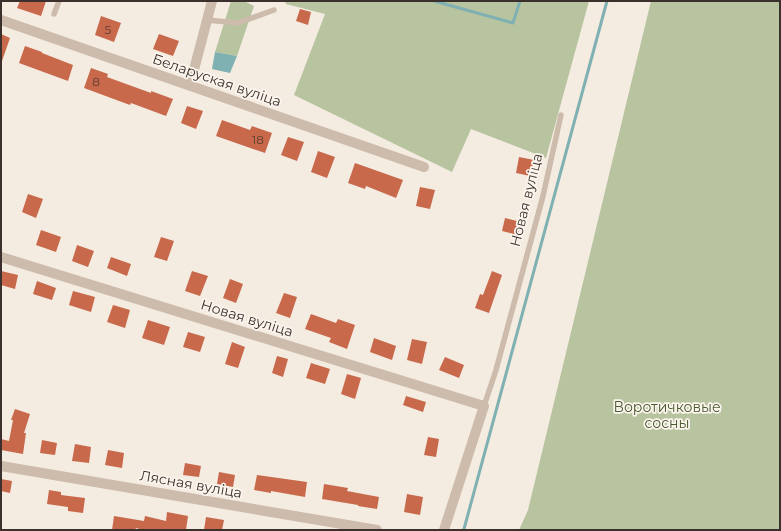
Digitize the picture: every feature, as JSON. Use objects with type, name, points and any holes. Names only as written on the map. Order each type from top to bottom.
[{"type":"street","points":[[190,85],[212,1]]},
{"type":"street","name":"Беларуская вуліца","points":[[1,20],[424,167]]},
{"type":"street","name":"Новая вуліца","points":[[1,257],[484,406],[444,530]]},
{"type":"street","name":"Лясная вуліца","points":[[1,466],[377,530]]},
{"type":"lane","points":[[54,14],[59,1]]},
{"type":"lane","points":[[207,20],[238,23],[274,10]]},
{"type":"lane","name":"Новая вуліца","points":[[484,406],[496,370],[541,203],[561,115]]},
{"type":"green space","points":[[231,1],[244,1],[254,6],[237,56],[215,52]]},
{"type":"green space","points":[[285,1],[589,1],[546,158],[471,129],[452,172],[294,95],[325,14],[286,4]]},
{"type":"green space","name":"Воротичковые сосны","points":[[651,1],[780,1],[780,530],[519,530],[528,510]]},
{"type":"water","points":[[215,52],[237,56],[230,73],[212,69]]},
{"type":"building","points":[[20,1],[46,1],[41,16],[17,8]]},
{"type":"building","points":[[300,9],[311,12],[308,25],[296,21]]},
{"type":"building","points":[[101,16],[121,23],[114,42],[95,35]]},
{"type":"building","points":[[1,34],[10,38],[2,61],[1,60]]},
{"type":"building","points":[[159,34],[179,41],[173,56],[153,49]]},
{"type":"building","points":[[25,46],[73,65],[68,81],[19,63]]},
{"type":"building","points":[[91,68],[108,74],[107,77],[151,93],[151,91],[173,99],[166,116],[131,103],[130,105],[84,88]]},
{"type":"building","points":[[187,106],[203,111],[196,129],[181,123]]},
{"type":"building","points":[[222,120],[250,130],[252,126],[272,133],[265,153],[216,136]]},
{"type":"building","points":[[288,137],[304,142],[297,161],[281,155]]},
{"type":"building","points":[[318,151],[335,157],[327,178],[311,172]]},
{"type":"building","points":[[519,157],[534,160],[530,176],[516,173]]},
{"type":"building","points":[[355,163],[403,180],[396,198],[366,186],[365,189],[348,183]]},
{"type":"building","points":[[420,187],[435,190],[430,209],[416,206]]},
{"type":"building","points":[[28,194],[43,199],[36,218],[22,212]]},
{"type":"building","points":[[505,218],[521,222],[518,235],[502,231]]},
{"type":"building","points":[[41,230],[61,237],[56,252],[36,245]]},
{"type":"building","points":[[161,237],[174,241],[167,261],[154,257]]},
{"type":"building","points":[[77,245],[94,251],[88,267],[72,261]]},
{"type":"building","points":[[111,257],[131,264],[127,276],[107,268]]},
{"type":"building","points":[[1,271],[18,275],[15,289],[1,285]]},
{"type":"building","points":[[192,271],[208,276],[200,296],[185,291]]},
{"type":"building","points":[[492,271],[502,275],[489,313],[475,308],[480,294],[483,295]]},
{"type":"building","points":[[230,279],[243,284],[236,303],[223,298]]},
{"type":"building","points":[[37,281],[56,288],[52,300],[33,294]]},
{"type":"building","points":[[73,291],[95,297],[91,312],[69,305]]},
{"type":"building","points":[[284,293],[297,297],[290,318],[276,313]]},
{"type":"building","points":[[113,305],[130,310],[125,328],[107,322]]},
{"type":"building","points":[[311,314],[336,323],[338,319],[355,325],[347,349],[329,342],[331,338],[305,329]]},
{"type":"building","points":[[148,320],[170,327],[164,345],[142,338]]},
{"type":"building","points":[[188,332],[205,337],[200,352],[183,347]]},
{"type":"building","points":[[374,338],[396,346],[392,360],[370,352]]},
{"type":"building","points":[[412,339],[427,342],[422,364],[407,360]]},
{"type":"building","points":[[232,342],[245,347],[238,368],[225,364]]},
{"type":"building","points":[[277,356],[288,359],[283,377],[272,373]]},
{"type":"building","points":[[445,357],[464,365],[459,378],[439,370]]},
{"type":"building","points":[[311,363],[330,369],[325,384],[306,378]]},
{"type":"building","points":[[347,374],[361,378],[355,399],[341,394]]},
{"type":"building","points":[[406,396],[426,402],[423,412],[403,405]]},
{"type":"building","points":[[15,409],[30,414],[24,433],[26,433],[23,454],[1,450],[1,439],[9,441],[13,420],[11,420]]},
{"type":"building","points":[[428,437],[439,439],[436,457],[424,455]]},
{"type":"building","points":[[42,440],[57,443],[55,455],[40,453]]},
{"type":"building","points":[[75,444],[91,447],[89,463],[72,461]]},
{"type":"building","points":[[108,450],[124,453],[122,468],[105,465]]},
{"type":"building","points":[[185,463],[201,466],[199,477],[183,475]]},
{"type":"building","points":[[219,472],[235,475],[233,487],[217,484]]},
{"type":"building","points":[[257,475],[307,482],[305,497],[271,491],[271,493],[254,490]]},
{"type":"building","points":[[1,479],[12,481],[10,493],[1,491]]},
{"type":"building","points":[[324,484],[348,488],[347,491],[379,497],[377,509],[322,499]]},
{"type":"building","points":[[49,490],[61,492],[61,495],[85,498],[83,513],[68,511],[68,507],[47,504]]},
{"type":"building","points":[[407,494],[423,497],[420,515],[404,512]]},
{"type":"building","points":[[167,512],[188,516],[186,530],[143,530],[136,528],[135,530],[112,530],[114,516],[144,521],[145,516],[166,521]]},
{"type":"building","points":[[206,517],[224,520],[222,530],[204,530]]},
{"type":"waterway","points":[[434,1],[513,23],[520,1]]},
{"type":"waterway","points":[[464,529],[607,1]]}]
